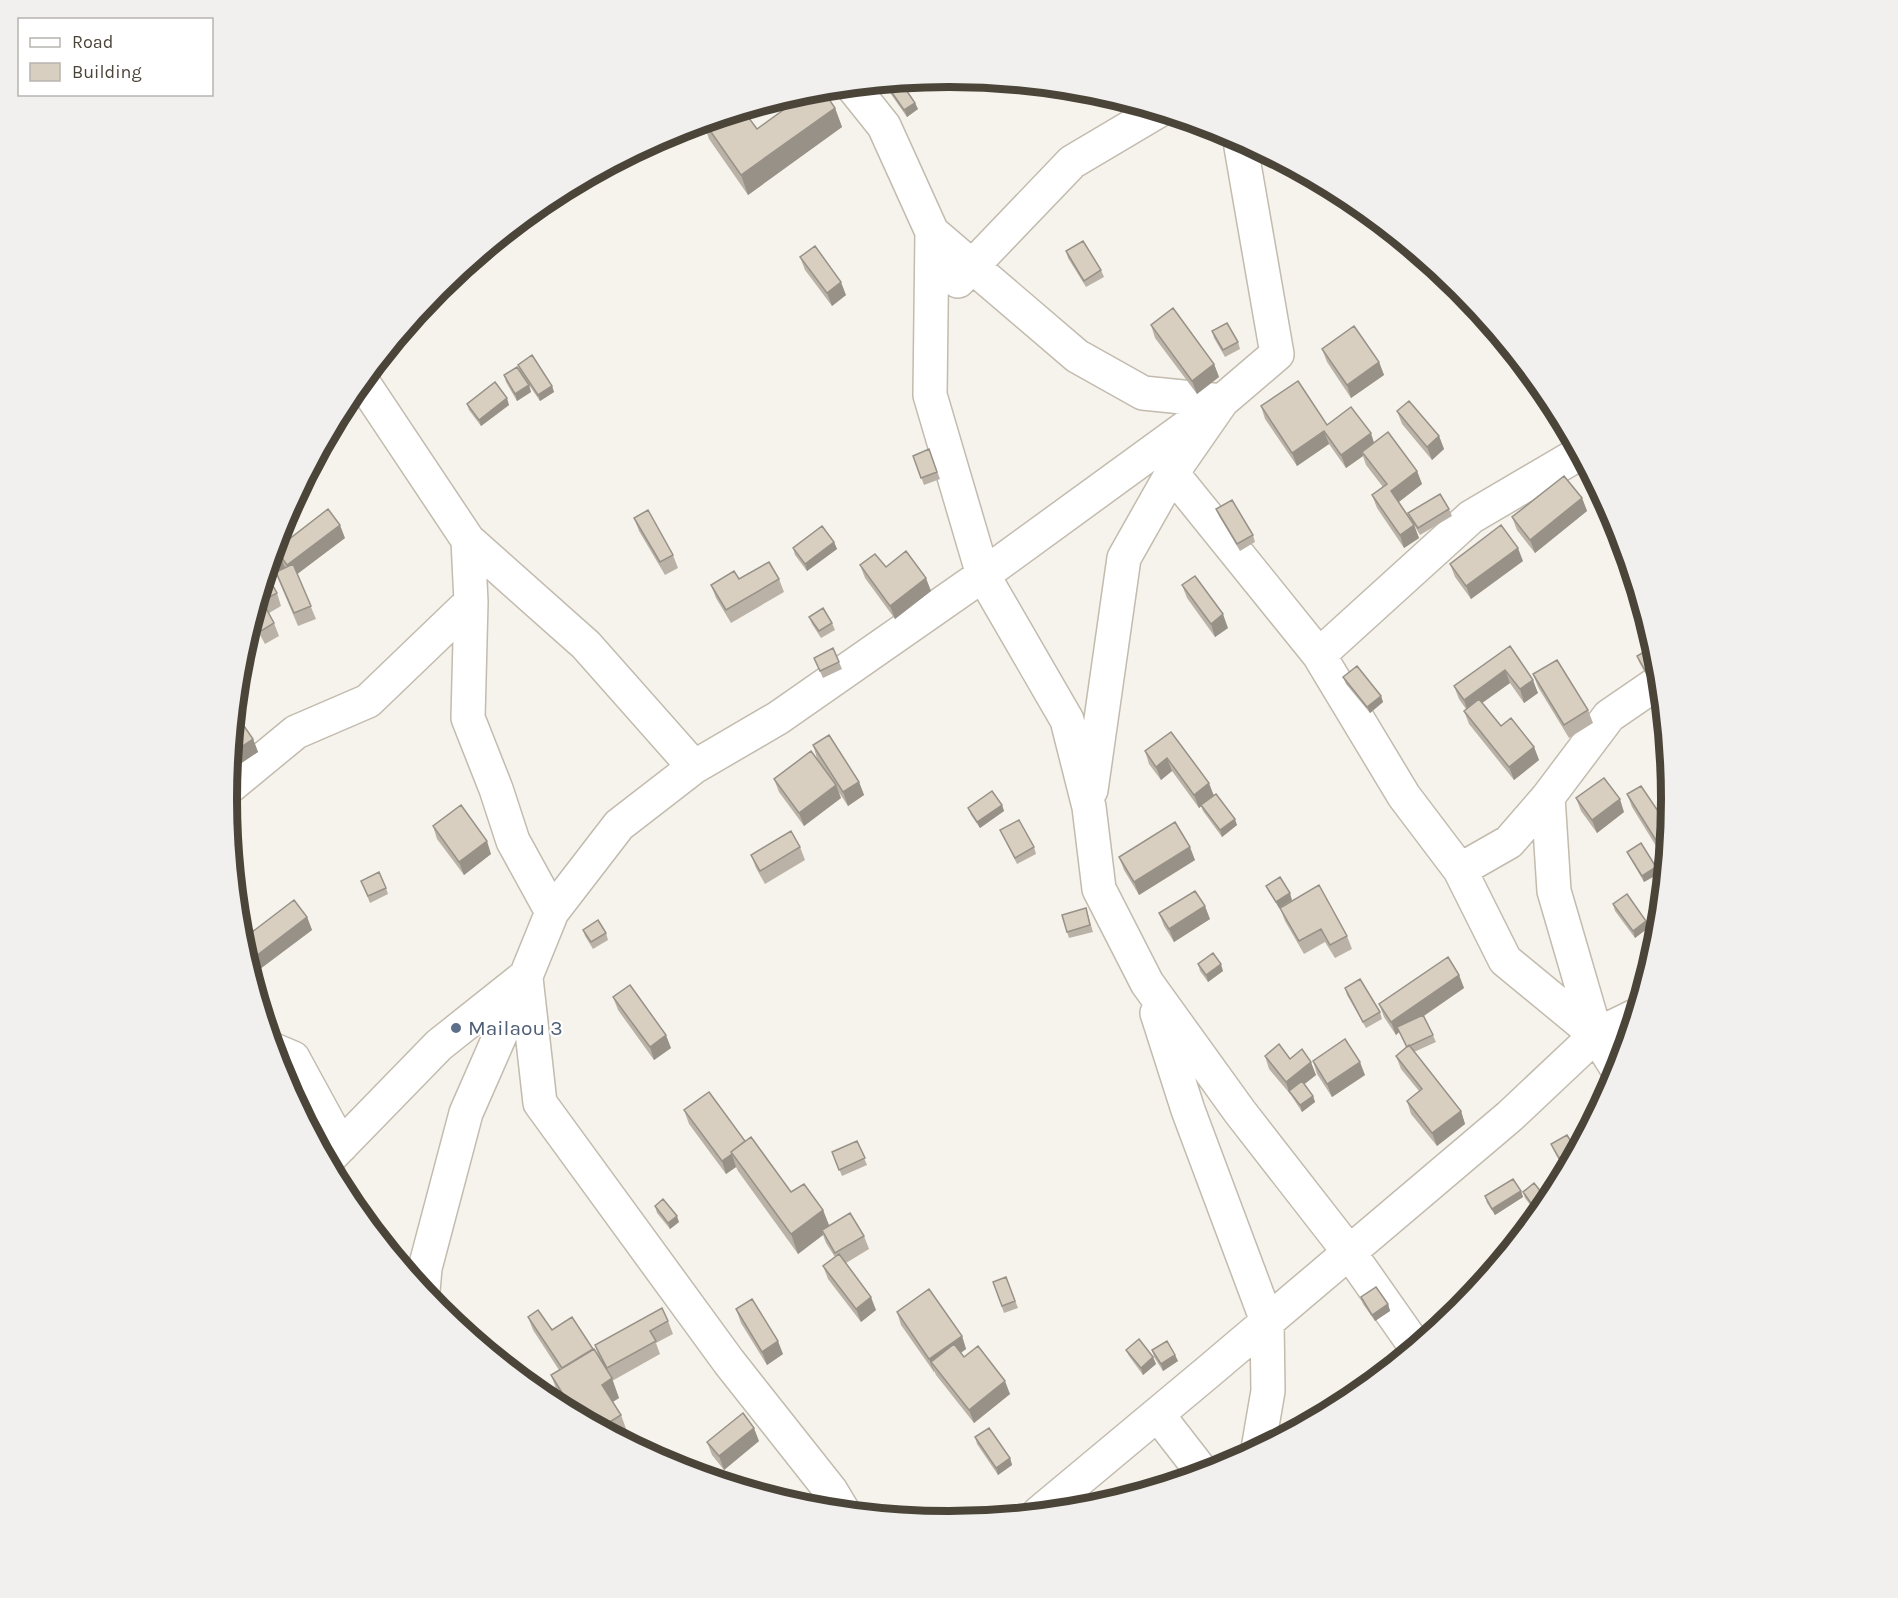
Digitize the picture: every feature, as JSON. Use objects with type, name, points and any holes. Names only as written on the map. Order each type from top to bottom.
[{"type":"street","points":[[885,126],[886,90]]},
{"type":"street","points":[[858,93],[885,126],[932,232],[930,395],[983,575],[1067,720],[1089,807],[1099,889],[1147,982],[1240,1112],[1349,1252],[1411,1340]]},
{"type":"street","points":[[932,306],[1072,162],[1149,116]]},
{"type":"street","points":[[424,1279],[466,1113],[552,912],[619,825],[694,767],[778,718],[983,575],[1222,401],[1277,354],[1242,150]]},
{"type":"street","points":[[932,232],[1077,356],[1143,393],[1222,401]]},
{"type":"street","points":[[367,389],[468,540],[586,645],[694,767]]},
{"type":"street","points":[[1089,807],[1124,558],[1172,473],[1222,401]]},
{"type":"street","points":[[1319,655],[1471,517],[1573,457]]},
{"type":"street","points":[[1172,473],[1319,655],[1404,796],[1460,870],[1505,960],[1596,1035]]},
{"type":"street","points":[[468,540],[471,602],[468,718],[496,789],[513,841],[552,912]]},
{"type":"street","points":[[238,780],[296,732],[368,701],[471,602]]},
{"type":"street","points":[[1460,870],[1509,843],[1548,797],[1609,716],[1652,687]]},
{"type":"street","points":[[1548,797],[1554,891],[1596,1035],[1611,1059]]},
{"type":"street","points":[[285,1055],[292,1058],[334,1153],[439,1045],[526,976]]},
{"type":"street","points":[[526,976],[540,1103],[729,1362],[837,1502]]},
{"type":"street","points":[[1147,982],[1188,1110],[1267,1322],[1268,1391],[1260,1440]]},
{"type":"street","points":[[1052,1503],[1510,1116],[1596,1035],[1625,1021]]},
{"type":"street","points":[[1158,1415],[1197,1466]]},
{"type":"building","points":[[905,89],[915,103],[904,110],[890,90]]},
{"type":"building","points":[[828,98],[835,108],[741,175],[709,129],[748,116],[757,129],[789,106]]},
{"type":"building","points":[[1083,241],[1101,270],[1084,281],[1066,251]]},
{"type":"building","points":[[815,246],[841,282],[827,293],[800,257]]},
{"type":"building","points":[[1173,308],[1214,364],[1192,381],[1151,325]]},
{"type":"building","points":[[1227,323],[1238,342],[1223,350],[1212,331]]},
{"type":"building","points":[[1354,326],[1379,362],[1347,385],[1322,349]]},
{"type":"building","points":[[532,355],[552,386],[538,395],[518,365]]},
{"type":"building","points":[[517,367],[529,385],[515,394],[504,375]]},
{"type":"building","points":[[1298,381],[1327,425],[1351,407],[1371,433],[1341,455],[1324,431],[1292,453],[1261,406]]},
{"type":"building","points":[[495,382],[507,398],[479,420],[467,404]]},
{"type":"building","points":[[1409,401],[1439,436],[1427,447],[1397,411]]},
{"type":"building","points":[[1388,432],[1417,471],[1391,491],[1414,525],[1400,535],[1372,495],[1387,484],[1362,452]]},
{"type":"building","points":[[929,449],[937,472],[921,478],[913,456]]},
{"type":"building","points":[[1564,476],[1582,498],[1530,540],[1512,517]]},
{"type":"building","points":[[1440,494],[1449,509],[1418,528],[1408,513]]},
{"type":"building","points":[[1232,500],[1253,535],[1237,544],[1216,509]]},
{"type":"building","points":[[328,509],[340,525],[287,565],[280,556],[285,542]]},
{"type":"building","points":[[648,510],[673,555],[660,562],[634,518]]},
{"type":"building","points":[[1501,525],[1518,548],[1466,586],[1450,564]]},
{"type":"building","points":[[822,526],[834,542],[805,564],[793,548]]},
{"type":"building","points":[[906,551],[926,578],[890,606],[860,565],[875,554],[886,567]]},
{"type":"building","points":[[769,562],[779,579],[726,610],[711,585],[734,571],[739,579]]},
{"type":"building","points":[[293,564],[311,606],[294,613],[276,572]]},
{"type":"building","points":[[1195,576],[1223,614],[1211,624],[1182,585]]},
{"type":"building","points":[[271,583],[277,593],[266,599]]},
{"type":"building","points":[[264,605],[274,623],[261,631],[258,627]]},
{"type":"building","points":[[823,608],[832,623],[819,631],[809,617]]},
{"type":"building","points":[[1510,646],[1533,680],[1520,689],[1505,670],[1464,700],[1454,686]]},
{"type":"building","points":[[833,648],[839,662],[820,671],[814,658]]},
{"type":"building","points":[[1645,651],[1649,670],[1646,672],[1637,656]]},
{"type":"building","points":[[1557,660],[1588,710],[1564,725],[1533,674]]},
{"type":"building","points":[[1357,666],[1381,696],[1367,707],[1343,677]]},
{"type":"building","points":[[1479,699],[1501,726],[1511,718],[1534,747],[1509,767],[1464,711]]},
{"type":"building","points":[[242,722],[253,739],[239,748]]},
{"type":"building","points":[[1171,732],[1209,783],[1194,795],[1167,758],[1156,767],[1145,751]]},
{"type":"building","points":[[829,735],[859,782],[843,792],[813,745]]},
{"type":"building","points":[[811,751],[836,785],[799,813],[774,779]]},
{"type":"building","points":[[1604,778],[1620,799],[1592,820],[1576,798]]},
{"type":"building","points":[[1641,786],[1660,815],[1659,845],[1659,845],[1627,794]]},
{"type":"building","points":[[992,791],[1002,805],[977,822],[968,808]]},
{"type":"building","points":[[1216,794],[1235,819],[1220,830],[1201,805]]},
{"type":"building","points":[[461,805],[487,841],[459,862],[433,826]]},
{"type":"building","points":[[1019,820],[1034,847],[1015,858],[1000,830]]},
{"type":"building","points":[[1175,822],[1190,847],[1134,882],[1119,857]]},
{"type":"building","points":[[791,831],[800,847],[760,871],[751,855]]},
{"type":"building","points":[[1641,843],[1656,867],[1642,876],[1627,852]]},
{"type":"building","points":[[379,872],[386,888],[368,896],[361,881]]},
{"type":"building","points":[[1280,877],[1290,893],[1276,902],[1266,886]]},
{"type":"building","points":[[1319,885],[1347,936],[1330,945],[1321,929],[1299,941],[1280,908]]},
{"type":"building","points":[[1195,891],[1205,906],[1169,929],[1159,913]]},
{"type":"building","points":[[1627,894],[1646,921],[1633,931],[1613,904]]},
{"type":"building","points":[[294,900],[307,917],[256,956],[250,933]]},
{"type":"building","points":[[1086,908],[1090,925],[1067,932],[1062,915]]},
{"type":"building","points":[[598,920],[606,933],[591,942],[583,930]]},
{"type":"building","points":[[1213,953],[1221,964],[1206,975],[1198,964]]},
{"type":"building","points":[[1448,957],[1459,975],[1391,1022],[1379,1004]]},
{"type":"building","points":[[1360,979],[1380,1012],[1363,1022],[1345,988]]},
{"type":"building","points":[[630,985],[666,1035],[650,1047],[613,997]]},
{"type":"building","points":[[1423,1015],[1433,1035],[1407,1047],[1397,1027]]},
{"type":"building","points":[[1345,1039],[1360,1062],[1327,1084],[1313,1061]]},
{"type":"building","points":[[1279,1044],[1290,1059],[1302,1049],[1311,1062],[1286,1082],[1265,1056]]},
{"type":"building","points":[[1409,1045],[1461,1111],[1432,1133],[1407,1101],[1422,1089],[1396,1056]]},
{"type":"building","points":[[1302,1081],[1313,1096],[1300,1105],[1289,1091]]},
{"type":"building","points":[[709,1092],[745,1141],[722,1161],[684,1110]]},
{"type":"building","points":[[1567,1135],[1572,1143],[1567,1153],[1559,1158],[1551,1144]]},
{"type":"building","points":[[751,1137],[791,1192],[804,1184],[823,1210],[791,1234],[731,1152]]},
{"type":"building","points":[[857,1141],[865,1158],[839,1170],[832,1152]]},
{"type":"building","points":[[1513,1179],[1521,1191],[1492,1209],[1485,1196]]},
{"type":"building","points":[[1534,1183],[1542,1193],[1533,1206],[1523,1192]]},
{"type":"building","points":[[663,1199],[677,1216],[668,1223],[655,1206]]},
{"type":"building","points":[[850,1213],[864,1236],[835,1253],[822,1230]]},
{"type":"building","points":[[839,1254],[871,1297],[856,1309],[823,1266]]},
{"type":"building","points":[[1006,1277],[1015,1301],[1002,1306],[993,1282]]},
{"type":"building","points":[[1376,1287],[1388,1304],[1372,1315],[1361,1297]]},
{"type":"building","points":[[929,1289],[962,1336],[929,1359],[897,1312]]},
{"type":"building","points":[[752,1299],[778,1341],[762,1352],[736,1309]]},
{"type":"building","points":[[662,1308],[668,1321],[650,1331],[656,1341],[607,1368],[595,1345]]},
{"type":"building","points":[[538,1310],[552,1330],[572,1317],[593,1349],[562,1368],[528,1317]]},
{"type":"building","points":[[1139,1339],[1153,1357],[1141,1368],[1126,1350]]},
{"type":"building","points":[[1167,1341],[1175,1355],[1161,1364],[1152,1350]]},
{"type":"building","points":[[954,1344],[964,1357],[978,1346],[1005,1381],[969,1410],[931,1362]]},
{"type":"building","points":[[594,1349],[612,1378],[602,1385],[621,1415],[607,1424],[593,1416],[566,1399],[551,1375]]},
{"type":"building","points":[[1351,1385],[1352,1386],[1324,1404]]},
{"type":"building","points":[[743,1413],[754,1428],[719,1456],[707,1442]]},
{"type":"building","points":[[989,1428],[1010,1458],[996,1468],[975,1437]]},
{"type":"place","name":"Mailaou 3","points":[[456,1028]]}]
